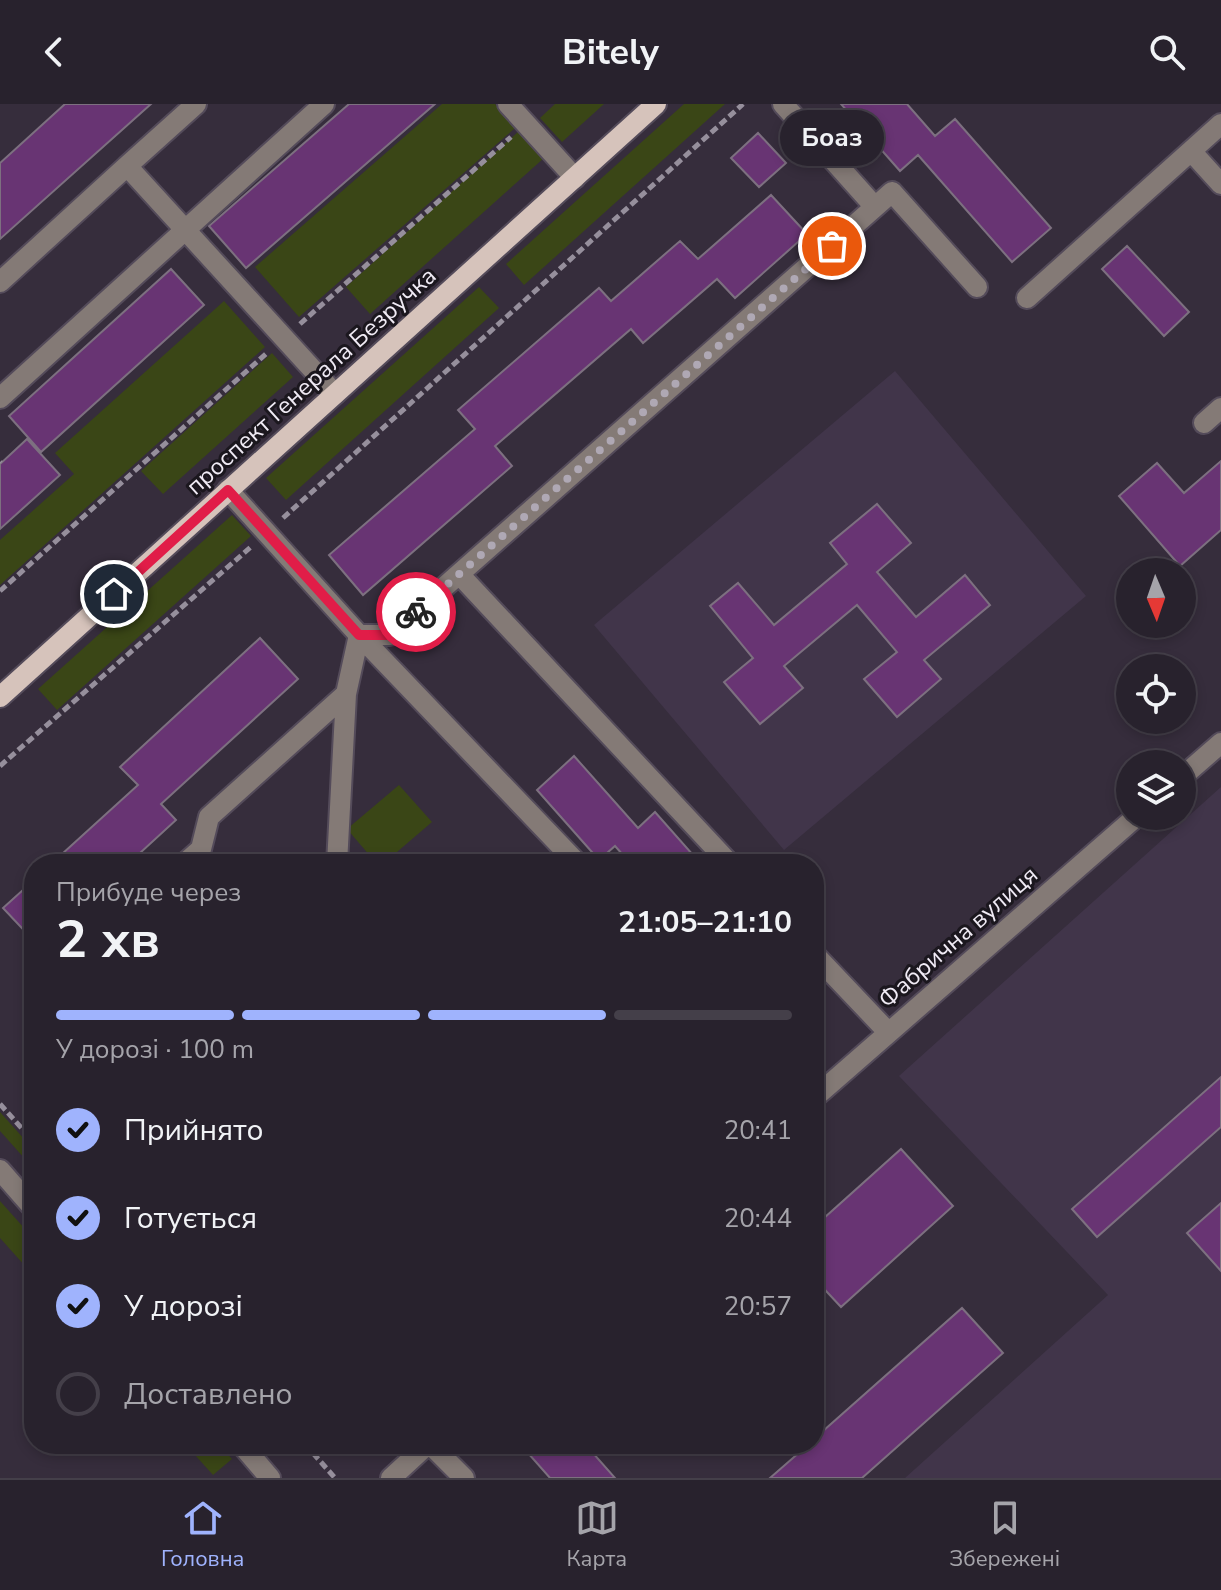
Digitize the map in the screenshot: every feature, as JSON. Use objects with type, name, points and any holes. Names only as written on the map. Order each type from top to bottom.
[{"type":"main road","name":"проспект Генерала Безручка","points":[[0,697],[656,104]]},
{"type":"street","points":[[0,282],[196,104]]},
{"type":"street","points":[[0,398],[324,104]]},
{"type":"street","points":[[508,104],[575,178]]},
{"type":"street","points":[[783,104],[875,207]]},
{"type":"street","points":[[1027,298],[1221,124]]},
{"type":"street","points":[[1191,151],[1221,184]]},
{"type":"street","points":[[127,166],[335,394]]},
{"type":"street","points":[[359,635],[390,635],[892,192],[977,287]]},
{"type":"street","points":[[1204,423],[1221,408]]},
{"type":"street","points":[[228,490],[359,635],[568,854]]},
{"type":"street","points":[[459,574],[721,854]]},
{"type":"street","points":[[338,854],[346,694],[359,635]]},
{"type":"street","points":[[195,854],[201,849],[209,817],[346,694]]},
{"type":"street","points":[[1196,765],[1221,743]]},
{"type":"street","name":"Фабрична вулиця","points":[[824,1089],[1121,830]]},
{"type":"street","points":[[824,965],[888,1032]]},
{"type":"street","points":[[0,1170],[24,1198]]},
{"type":"street","points":[[250,1454],[270,1478]]},
{"type":"street","points":[[391,1478],[418,1454]]},
{"type":"street","points":[[439,1454],[464,1478]]},
{"type":"path","points":[[0,766],[267,532],[743,104]]},
{"type":"path","points":[[0,1104],[24,1131]]},
{"type":"path","points":[[314,1454],[335,1478]]},
{"type":"shaded area","points":[[895,371],[1086,596],[784,850],[594,625]]},
{"type":"shaded area","points":[[1221,787],[1221,1478],[905,1478],[1108,1295],[899,1076],[1173,830],[1196,830],[1196,809]]},
{"type":"green space","points":[[442,104],[495,104],[515,128],[299,317],[255,267]]},
{"type":"green space","points":[[555,104],[604,104],[562,142],[540,118]]},
{"type":"green space","points":[[684,104],[725,104],[524,285],[506,264]]},
{"type":"green space","points":[[519,131],[544,158],[370,314],[346,287]]},
{"type":"green space","points":[[479,287],[499,308],[286,500],[266,478]]},
{"type":"green space","points":[[224,301],[265,347],[0,585],[0,540],[74,474],[55,453]]},
{"type":"green space","points":[[272,353],[293,377],[163,494],[141,471]]},
{"type":"green space","points":[[232,515],[251,536],[57,710],[38,689]]},
{"type":"green space","points":[[399,785],[432,822],[395,854],[368,854],[347,829]]},
{"type":"green space","points":[[0,1112],[24,1139],[24,1158],[0,1131]]},
{"type":"green space","points":[[0,1201],[24,1228],[24,1265],[0,1238]]},
{"type":"green space","points":[[194,1454],[227,1454],[232,1459],[213,1475]]},
{"type":"building","points":[[65,104],[151,104],[0,239],[0,163]]},
{"type":"building","points":[[349,104],[435,104],[246,268],[209,226]]},
{"type":"building","points":[[841,104],[907,104],[935,136],[955,119],[1051,228],[1012,262],[918,155],[900,171]]},
{"type":"building","points":[[758,133],[786,163],[759,187],[731,158]]},
{"type":"building","points":[[771,195],[807,234],[735,298],[717,279],[643,343],[631,329],[495,446],[512,466],[363,595],[329,555],[475,429],[458,410],[599,288],[611,301],[680,241],[698,259]]},
{"type":"building","points":[[1127,246],[1189,312],[1164,336],[1102,269]]},
{"type":"building","points":[[171,269],[204,305],[41,452],[9,416]]},
{"type":"building","points":[[27,439],[60,475],[0,529],[0,464]]},
{"type":"building","points":[[1221,461],[1221,530],[1189,558],[1173,558],[1119,496],[1157,463],[1184,493]]},
{"type":"building","points":[[877,504],[911,543],[877,572],[916,617],[965,575],[990,605],[924,660],[941,679],[897,717],[864,679],[897,652],[857,605],[784,666],[803,688],[760,724],[724,682],[753,658],[710,606],[738,583],[774,625],[847,564],[830,543]]},
{"type":"building","points":[[260,638],[298,679],[161,804],[176,820],[139,854],[62,854],[138,785],[120,767]]},
{"type":"building","points":[[574,756],[638,828],[655,812],[692,854],[622,854],[615,846],[606,854],[594,854],[537,790]]},
{"type":"building","points":[[24,889],[24,930],[3,908]]},
{"type":"building","points":[[1221,1077],[1221,1127],[1097,1237],[1072,1209]]},
{"type":"building","points":[[901,1149],[953,1206],[841,1307],[824,1289],[824,1218]]},
{"type":"building","points":[[1221,1203],[1221,1271],[1187,1233]]},
{"type":"building","points":[[962,1308],[1003,1353],[862,1478],[770,1478],[798,1454],[824,1454],[824,1430]]},
{"type":"building","points":[[529,1454],[594,1454],[615,1478],[550,1478]]},
{"type":"way so far","points":[[416,612],[832,246]]},
{"type":"place","name":"Боаз","points":[[832,246]]},
{"type":"route","points":[[114,594],[228,490],[359,635],[390,635],[416,612]]}]
